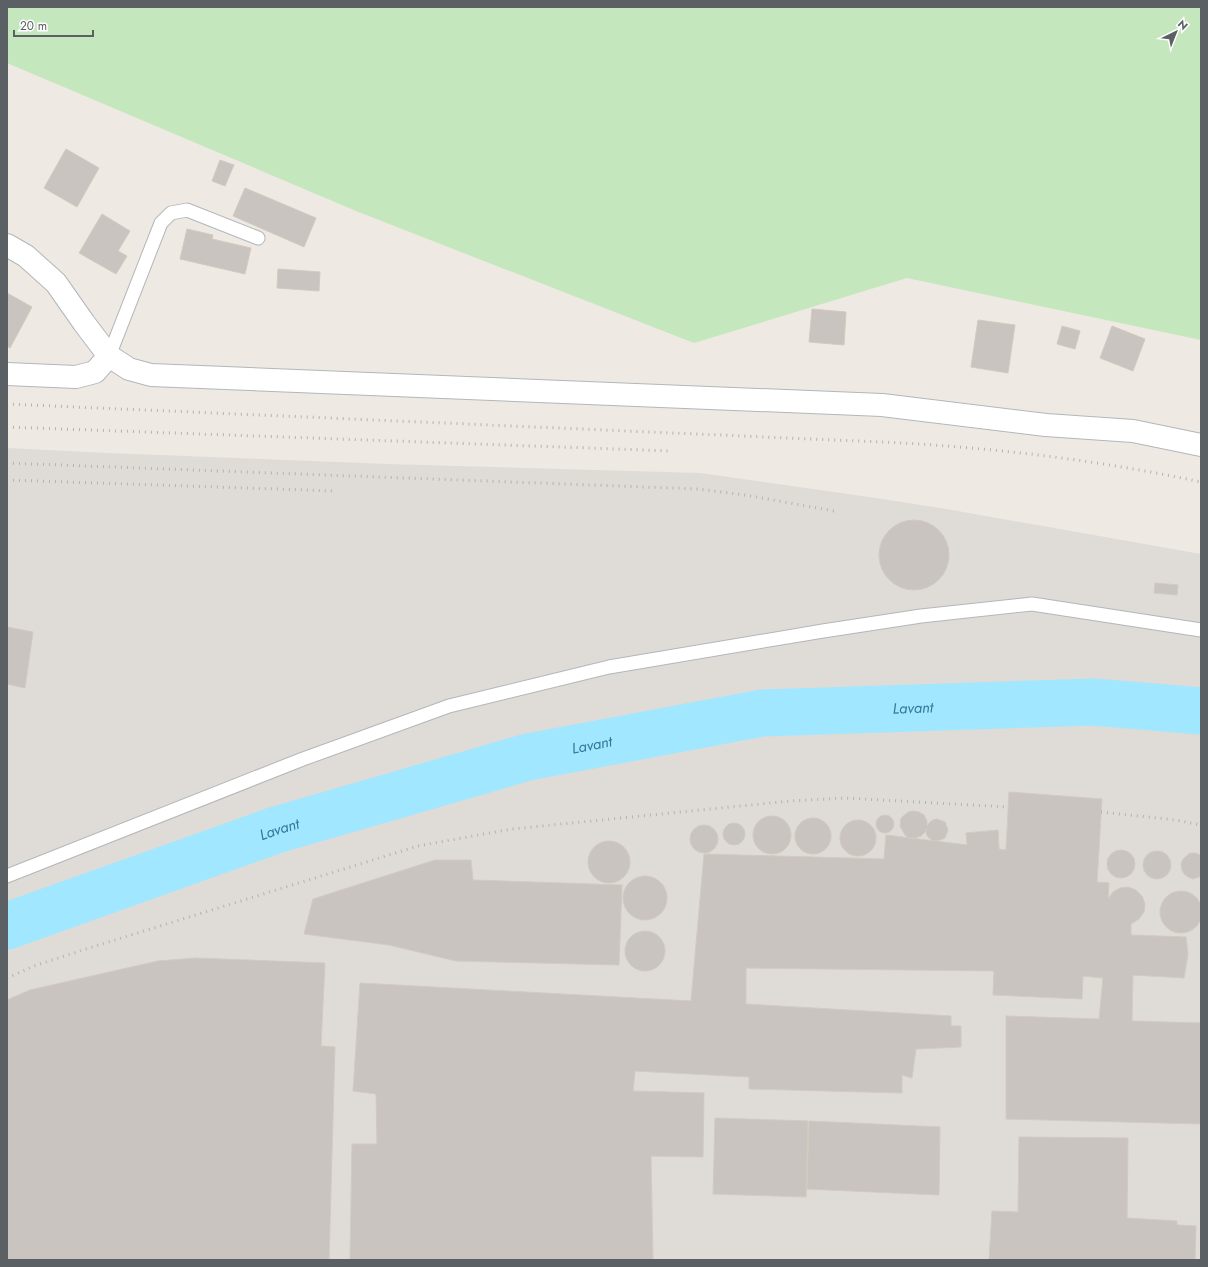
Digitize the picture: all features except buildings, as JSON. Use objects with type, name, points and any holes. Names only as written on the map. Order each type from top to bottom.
[{"type":"street","points":[[7,245],[26,256],[56,283],[109,356],[129,368],[152,375],[882,405],[1046,426],[1133,431],[1201,445]]},
{"type":"street","points":[[7,374],[76,377],[96,372],[109,356]]},
{"type":"lane","points":[[109,356],[162,224],[171,213],[187,210],[258,238]]},
{"type":"lane","points":[[7,876],[296,761],[449,706],[609,667],[913,617],[1032,604],[1201,630]]},
{"type":"shaded area","points":[[7,448],[388,464],[700,473],[946,509],[1201,554],[1201,1260],[7,1260]]},
{"type":"green space","points":[[7,7],[1201,7],[1201,340],[907,278],[694,343],[356,211],[7,63]]},
{"type":"waterway","name":"Lavant","points":[[7,926],[276,830],[528,757],[762,713],[1093,702],[1201,711]]},
{"type":"railway","points":[[7,404],[903,443],[1016,452],[1090,462],[1201,482]]},
{"type":"railway","points":[[7,427],[671,451]]},
{"type":"railway","points":[[7,463],[698,489],[745,495],[834,511]]},
{"type":"railway","points":[[7,480],[336,491]]},
{"type":"railway","points":[[7,978],[34,966],[86,949],[418,846],[512,829],[790,801],[845,798],[1008,807]]},
{"type":"railway","points":[[1101,812],[1176,820],[1201,825]]}]
